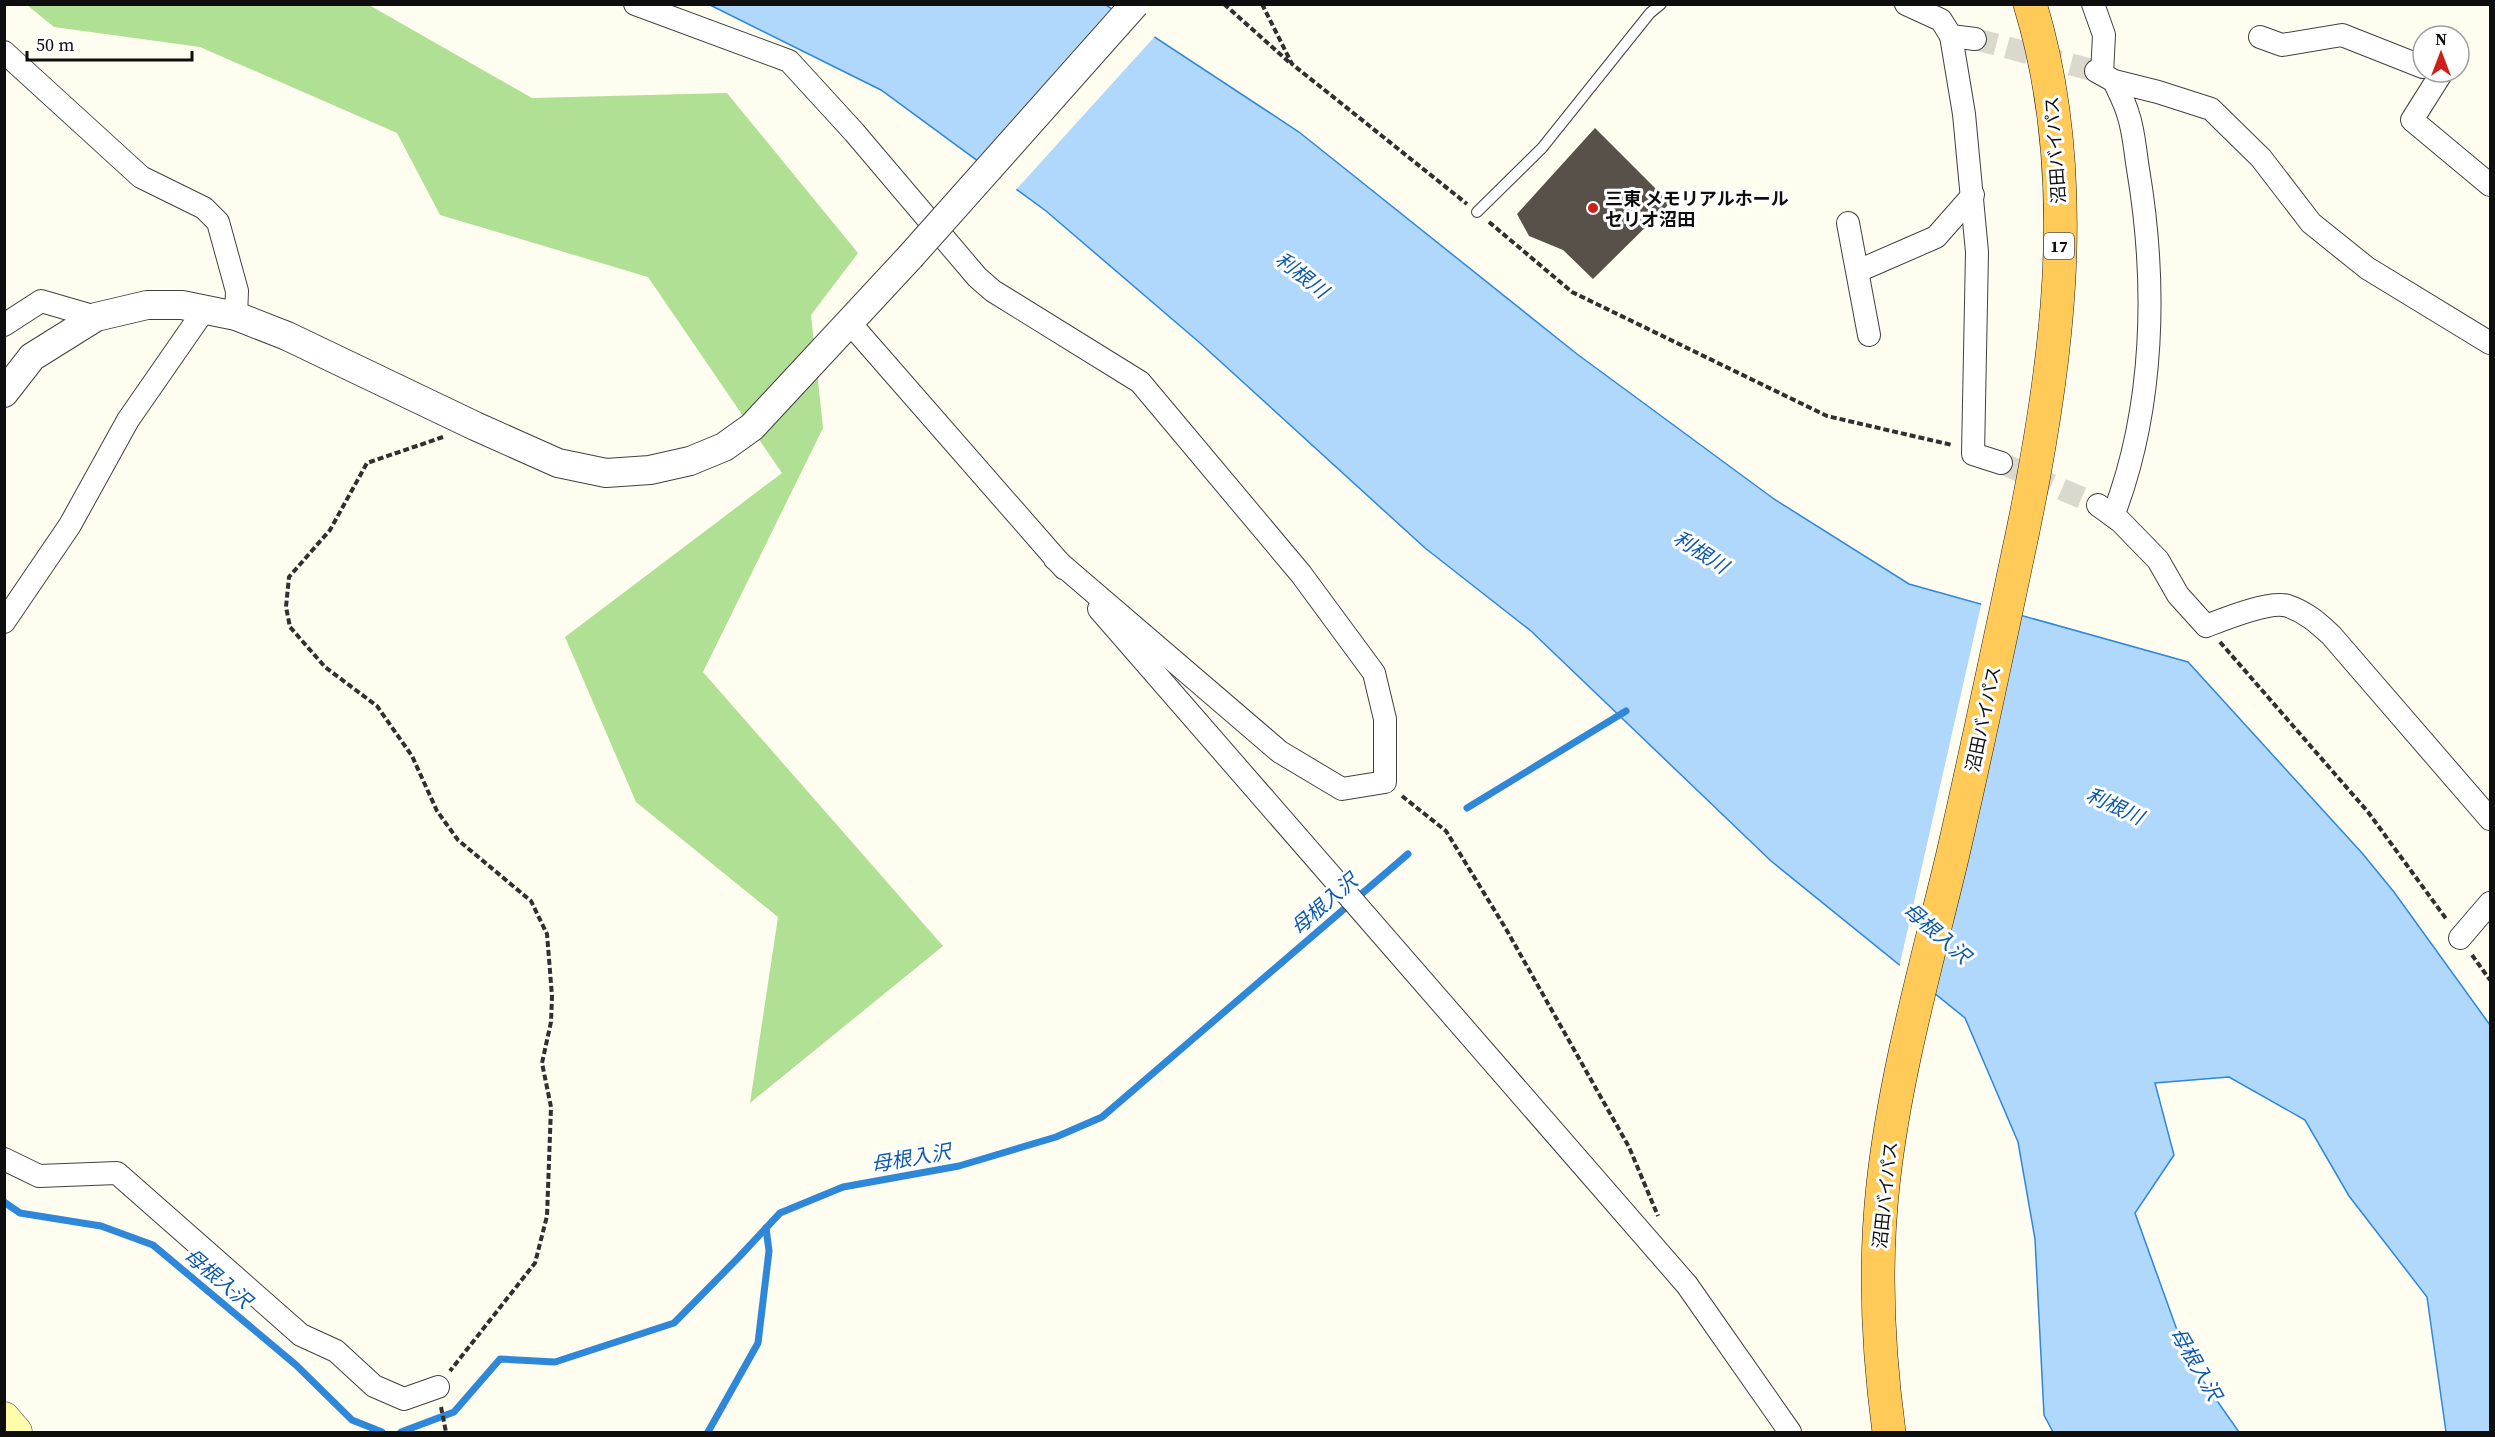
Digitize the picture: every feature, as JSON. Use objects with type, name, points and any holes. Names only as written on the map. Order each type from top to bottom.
[{"type":"highway","name":"沼田バイパス","points":[[1889,1432],[1881,1348],[1879,1286],[1883,1184],[1889,1142],[1903,1062],[1972,772],[2033,488],[2046,416],[2053,352],[2060,220],[2058,163],[2048,70],[2030,4]]},
{"type":"main road","points":[[4,1418],[16,1432]]},
{"type":"street","points":[[635,4],[789,61],[854,132],[977,277],[993,291],[1140,382],[1301,574],[1374,673],[1385,719],[1385,782],[1342,789],[1280,752],[1055,559]]},
{"type":"street","points":[[4,393],[32,357],[96,317],[147,305],[182,305],[236,316],[287,336],[558,463],[606,473],[650,470],[690,461],[724,447],[752,427],[910,257],[1135,4]]},
{"type":"street","points":[[1906,4],[1941,20],[1951,36],[1973,195],[1977,252],[1972,454],[2001,463]]},
{"type":"street","points":[[2093,4],[2104,34],[2104,75],[2129,115],[2143,199],[2148,280],[2147,370],[2124,486],[2106,510],[2158,560],[2178,595],[2206,626],[2248,610],[2286,604],[2312,617],[2331,635],[2490,819]]},
{"type":"street","points":[[2260,38],[2282,45],[2342,35],[2411,62]]},
{"type":"street","points":[[1951,36],[1975,39]]},
{"type":"street","points":[[4,52],[141,177],[204,208],[218,222],[237,291],[236,316]]},
{"type":"street","points":[[2104,75],[2211,109],[2261,158],[2311,224],[2367,268],[2490,343]]},
{"type":"street","points":[[2434,84],[2412,120],[2490,185]]},
{"type":"street","points":[[1858,271],[1936,237],[1973,195]]},
{"type":"street","points":[[1848,223],[1869,335]]},
{"type":"street","points":[[4,325],[41,301],[96,317]]},
{"type":"street","points":[[4,622],[70,525],[128,420],[205,309]]},
{"type":"street","points":[[849,322],[1687,1285],[1790,1432]]},
{"type":"street","points":[[2460,938],[2490,903]]},
{"type":"street","points":[[4,1159],[39,1176],[117,1173],[301,1335],[336,1352],[374,1386],[404,1399],[438,1387]]},
{"type":"lane","points":[[1477,212],[1542,148],[1650,13],[1661,4]]},
{"type":"path","points":[[1224,4],[1292,64],[1477,212],[1572,292],[1827,416],[1946,443],[1972,454]]},
{"type":"path","points":[[1262,4],[1292,64]]},
{"type":"path","points":[[446,1432],[438,1387],[535,1263],[547,1216],[551,1107],[542,1063],[551,1022],[552,996],[547,934],[531,901],[458,840],[437,811],[412,756],[376,706],[325,667],[290,627],[286,607],[289,577],[330,530],[367,462],[475,426]]},
{"type":"path","points":[[2206,626],[2367,812],[2490,980]]},
{"type":"path","points":[[1385,782],[1446,831],[1506,928],[1629,1147],[1660,1221]]},
{"type":"green space","points":[[27,5],[369,5],[532,98],[727,93],[858,253],[811,315],[823,428],[703,672],[943,946],[750,1103],[778,917],[636,802],[565,637],[782,473],[648,277],[440,215],[397,133],[200,47],[54,27]]},
{"type":"water","name":"利根川","points":[[710,5],[1106,5],[1299,132],[1577,354],[1774,499],[1909,584],[2188,662],[2362,853],[2394,892],[2490,1025],[2490,1432],[2446,1432],[2427,1297],[2349,1196],[2305,1120],[2229,1077],[2155,1083],[2174,1155],[2135,1213],[2187,1358],[2239,1432],[2053,1432],[2044,1415],[2035,1239],[2018,1142],[1965,1018],[1771,861],[1531,631],[1425,548],[1200,343],[1046,211],[881,90]]},
{"type":"pier","points":[[1113,6],[1157,34],[1014,192],[975,162]]},
{"type":"pier","points":[[1982,601],[2020,612],[1933,996],[1899,968]]},
{"type":"building","name":"三東 メモリアルホール セリオ沼田","points":[[1595,128],[1670,203],[1593,279],[1563,250],[1529,236],[1517,214]]},
{"type":"waterway","name":"母根入沢","points":[[1467,808],[1626,711]]},
{"type":"waterway","name":"母根入沢","points":[[401,1432],[454,1412],[500,1359],[555,1362],[674,1323],[780,1213],[843,1187],[959,1166],[1056,1137],[1102,1117],[1408,854]]},
{"type":"waterway","name":"母根入沢","points":[[4,1202],[20,1213],[101,1226],[153,1245],[296,1365],[352,1420],[382,1432]]},
{"type":"waterway","points":[[708,1432],[758,1343],[769,1251],[766,1228]]},
{"type":"tunnel","points":[[1975,39],[2096,71]]},
{"type":"tunnel","points":[[2001,463],[2098,505]]},
{"type":"place","name":"三東 メモリアルホール セリオ沼田","points":[[1593,208]]}]
